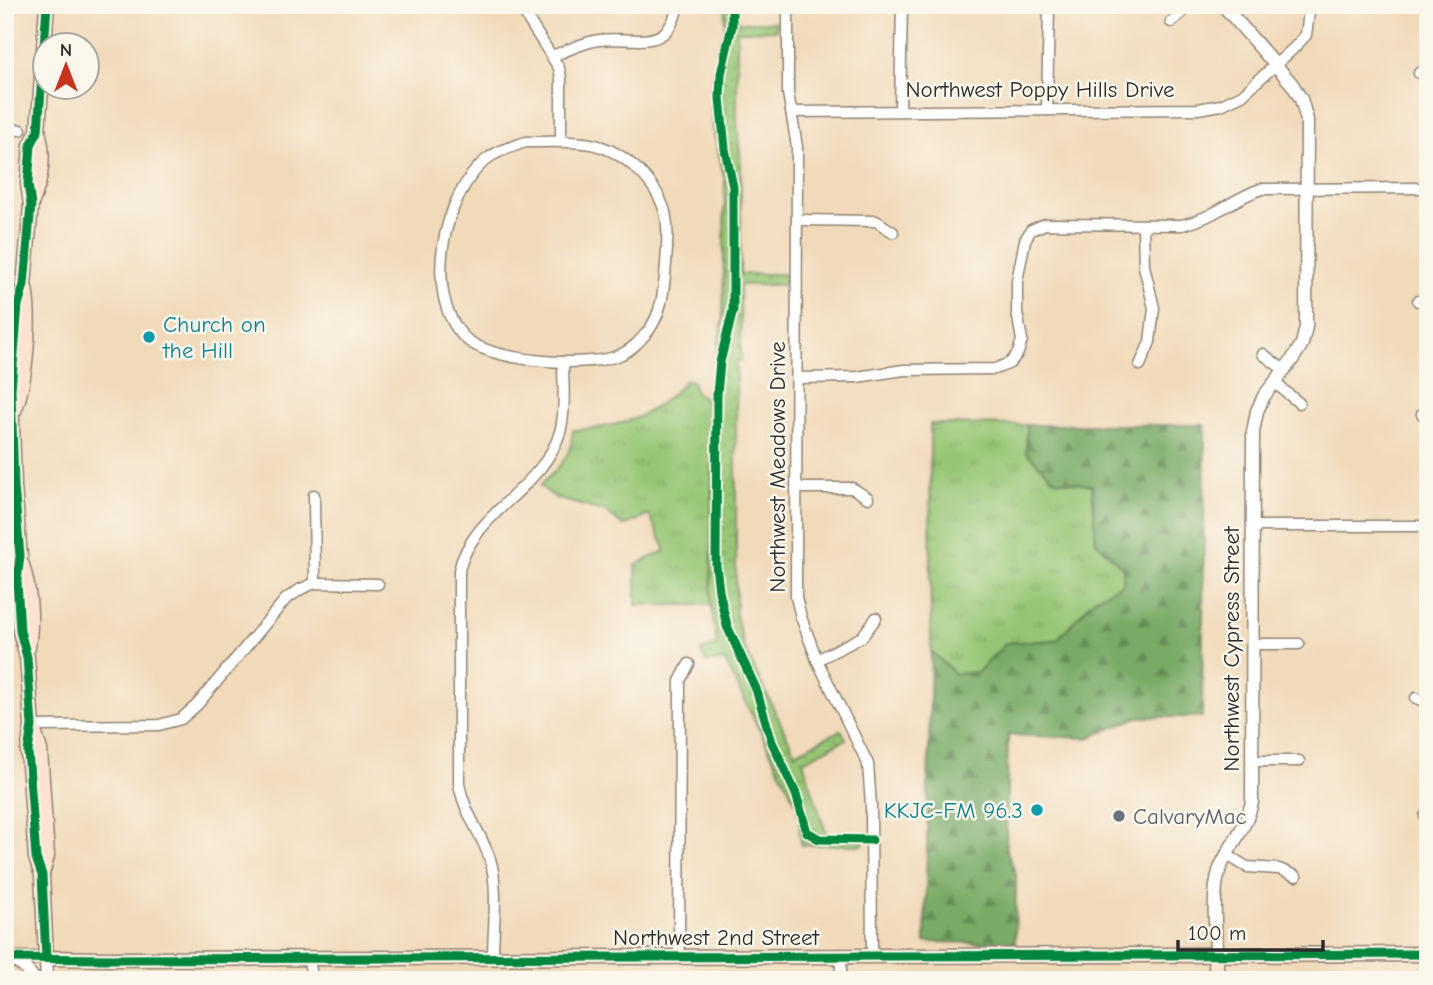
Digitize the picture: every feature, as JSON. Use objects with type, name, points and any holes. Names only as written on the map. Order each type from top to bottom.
[{"type":"main road","points":[[46,958],[42,875],[47,856],[40,750],[32,726],[27,657],[30,630],[27,583],[8,487],[13,414],[22,390],[29,306],[24,285],[31,205],[38,187],[42,145],[37,131],[47,5]]},
{"type":"main road","points":[[1216,954],[1216,980]]},
{"type":"main road","name":"Northwest 2nd Street","points":[[46,958],[1428,954]]},
{"type":"street","points":[[519,5],[552,56],[561,78],[561,142]]},
{"type":"street","points":[[552,56],[595,40],[615,38],[632,41],[663,35],[672,24],[678,5]]},
{"type":"street","name":"Northwest Meadows Drive","points":[[788,5],[788,93],[797,147],[796,597],[800,617],[817,660],[868,764],[871,805],[872,956]]},
{"type":"street","points":[[900,110],[902,5]]},
{"type":"street","points":[[1047,110],[1049,5]]},
{"type":"street","points":[[1171,22],[1190,5]]},
{"type":"street","name":"Northwest Cypress Street","points":[[1216,954],[1217,886],[1220,868],[1250,813],[1253,432],[1257,411],[1302,344],[1306,327],[1307,120],[1301,99],[1292,84],[1223,5]]},
{"type":"street","name":"Northwest Poppy Hills Drive","points":[[791,112],[1198,109],[1221,105],[1242,95],[1306,36],[1310,5]]},
{"type":"street","points":[[5,129],[21,130]]},
{"type":"street","points":[[526,142],[586,143],[603,148],[635,167],[654,189],[664,210],[668,233],[661,306],[652,326],[638,344],[620,356],[563,362],[493,353],[465,339],[450,315],[443,294],[441,254],[448,223],[473,173],[487,159],[526,142]]},
{"type":"street","points":[[798,378],[857,377],[904,370],[995,369],[1010,363],[1018,353],[1022,340],[1017,312],[1017,281],[1025,240],[1031,230],[1045,224],[1182,225],[1203,220],[1243,195],[1261,189],[1428,188]]},
{"type":"street","points":[[797,220],[876,221],[894,232]]},
{"type":"street","points":[[1140,365],[1150,342],[1154,308],[1144,266],[1143,226]]},
{"type":"street","points":[[1263,354],[1284,370]]},
{"type":"street","points":[[493,957],[493,872],[482,841],[465,808],[459,784],[459,570],[464,553],[483,526],[543,464],[554,448],[563,414],[563,362]]},
{"type":"street","points":[[1274,382],[1299,403]]},
{"type":"street","points":[[796,488],[852,488],[869,498]]},
{"type":"street","points":[[314,495],[315,583]]},
{"type":"street","points":[[1253,526],[1428,526]]},
{"type":"street","points":[[32,726],[159,725],[181,719],[197,705],[286,599],[315,583],[378,584]]},
{"type":"street","points":[[817,660],[862,637],[876,618]]},
{"type":"street","points":[[1253,644],[1300,644]]},
{"type":"street","points":[[679,957],[680,681],[689,664]]},
{"type":"street","points":[[1416,698],[1428,703]]},
{"type":"street","points":[[1252,761],[1299,761]]},
{"type":"street","points":[[1227,855],[1247,867],[1279,869],[1296,876]]},
{"type":"street","points":[[841,956],[841,980]]},
{"type":"street","points":[[7,958],[23,966],[35,980]]},
{"type":"street","name":"Northwest 2nd Street","points":[[7,958],[46,958]]},
{"type":"street","points":[[46,958],[47,980]]},
{"type":"street","points":[[308,959],[311,980]]},
{"type":"green space","points":[[725,5],[737,5],[738,22],[776,22],[776,30],[737,31],[737,122],[741,166],[740,274],[785,274],[785,285],[740,285],[741,361],[736,361],[736,616],[744,647],[795,753],[841,730],[846,739],[803,761],[827,836],[863,836],[863,845],[801,845],[798,807],[725,661],[706,662],[701,651],[717,645],[711,605],[713,408],[714,372],[723,321],[725,180],[713,128],[711,99],[716,61],[725,27]]},
{"type":"green space","points":[[686,380],[692,381],[696,393],[703,397],[708,407],[713,408],[711,605],[636,605],[636,565],[666,550],[649,515],[623,526],[606,512],[556,498],[540,486],[567,455],[573,430],[607,426],[636,418],[661,403]]},
{"type":"green space","points":[[930,424],[1027,425],[1026,452],[1092,485],[1096,542],[1124,568],[1123,585],[1095,598],[1057,640],[1006,643],[978,672],[955,674],[931,651]]},
{"type":"green space","points":[[1027,425],[1205,425],[1202,717],[1138,717],[1088,738],[1008,735],[1006,849],[1016,875],[1015,943],[925,942],[931,651],[955,674],[978,672],[1006,643],[1057,640],[1095,598],[1123,584],[1123,568],[1096,542],[1092,485],[1055,480],[1026,452]]},
{"type":"cycle path","points":[[46,958],[42,875],[36,858],[28,751],[32,726],[27,657],[20,631],[17,581],[20,556],[14,486],[11,390],[18,305],[24,285],[31,205],[28,184],[31,145],[38,131],[47,5]]},
{"type":"cycle path","points":[[732,5],[732,26],[721,74],[720,98],[725,149],[733,187],[733,310],[720,362],[717,394],[716,565],[719,591],[727,626],[756,689],[772,742],[796,794],[807,832],[819,839],[872,840]]},
{"type":"cycle path","points":[[5,958],[1428,954]]},
{"type":"place","name":"Church on the Hill","points":[[149,337]]},
{"type":"place","name":"KKJC-FM 96.3","points":[[1037,810]]},
{"type":"place","name":"CalvaryMac","points":[[1119,816]]}]
